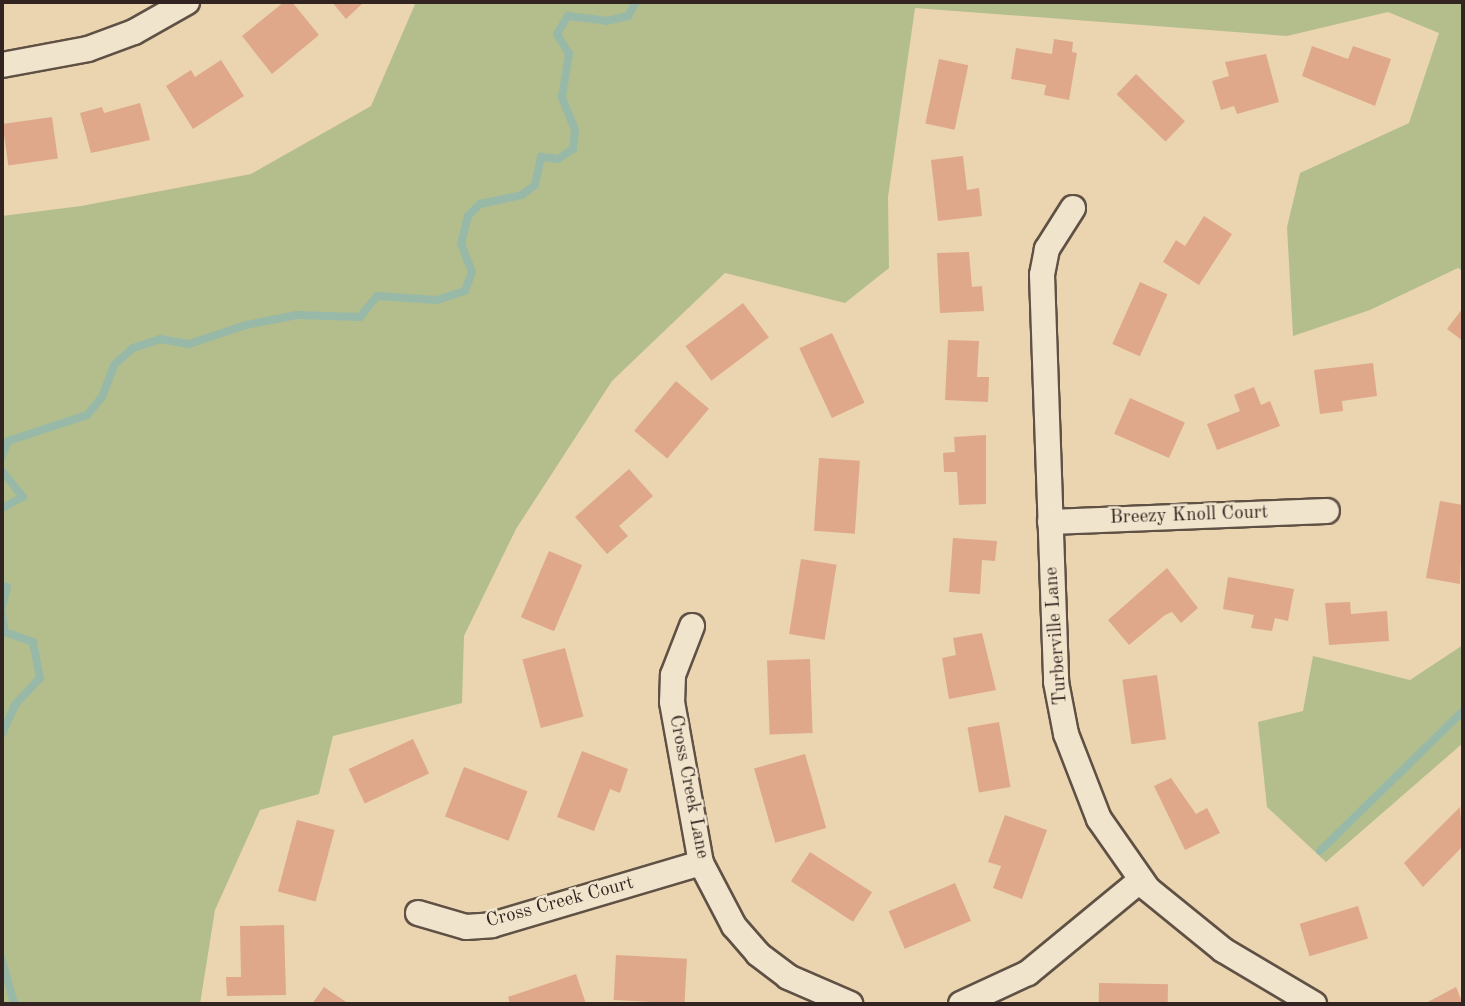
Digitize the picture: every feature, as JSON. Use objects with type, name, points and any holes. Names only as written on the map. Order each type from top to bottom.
[{"type":"street","points":[[2,65],[88,49],[134,32],[187,2]]},
{"type":"street","name":"Turberville Lane","points":[[1073,208],[1047,249],[1042,275],[1056,682],[1066,734],[1100,820],[1141,880],[1184,922],[1314,1004]]},
{"type":"street","name":"Breezy Knoll Court","points":[[1050,522],[1327,511]]},
{"type":"street","name":"Cross Creek Lane","points":[[692,626],[673,675],[672,702],[701,863],[734,926],[758,954],[807,987],[850,1004]]},
{"type":"street","name":"Cross Creek Court","points":[[418,913],[466,927],[492,925],[701,863]]},
{"type":"street","points":[[961,1004],[1028,974],[1141,880]]},
{"type":"green space","points":[[416,2],[1463,2],[1463,271],[1458,268],[1370,310],[1293,336],[1287,227],[1300,173],[1409,123],[1439,33],[1388,12],[1287,36],[915,8],[888,197],[889,268],[845,303],[725,273],[612,381],[516,529],[464,636],[462,703],[333,736],[319,794],[260,810],[215,910],[200,1004],[2,1004],[2,216],[81,206],[251,174],[371,106]]},
{"type":"green space","points":[[1463,645],[1463,743],[1326,862],[1267,807],[1258,722],[1303,711],[1313,656],[1410,680]]},
{"type":"building","points":[[284,2],[292,2],[319,35],[272,74],[242,36]]},
{"type":"building","points":[[332,2],[364,2],[346,19]]},
{"type":"building","points":[[1054,39],[1073,42],[1072,52],[1077,53],[1069,100],[1044,95],[1046,85],[1011,79],[1016,48],[1052,54]]},
{"type":"building","points":[[1312,46],[1348,59],[1353,46],[1391,59],[1375,106],[1302,76]]},
{"type":"building","points":[[1266,54],[1279,102],[1237,114],[1234,106],[1221,110],[1212,81],[1229,76],[1225,62]]},
{"type":"building","points":[[939,59],[968,65],[955,130],[925,124]]},
{"type":"building","points":[[221,60],[244,96],[193,129],[166,86],[191,70],[195,77]]},
{"type":"building","points":[[1136,74],[1185,121],[1165,141],[1117,94]]},
{"type":"building","points":[[140,103],[150,140],[91,153],[80,113],[102,107],[104,113]]},
{"type":"building","points":[[52,117],[58,159],[8,166],[2,124]]},
{"type":"building","points":[[963,156],[967,190],[979,188],[982,216],[938,221],[931,160]]},
{"type":"building","points":[[1204,216],[1232,234],[1199,285],[1163,262],[1176,240],[1185,246]]},
{"type":"building","points":[[969,252],[972,287],[982,286],[984,311],[940,313],[937,253]]},
{"type":"building","points":[[1140,282],[1167,294],[1140,356],[1112,344]]},
{"type":"building","points":[[743,303],[769,337],[711,381],[685,346]]},
{"type":"building","points":[[1463,308],[1463,341],[1447,329]]},
{"type":"building","points":[[832,333],[865,403],[832,418],[799,348]]},
{"type":"building","points":[[948,340],[979,341],[977,377],[989,377],[988,402],[945,400]]},
{"type":"building","points":[[1373,363],[1377,396],[1342,401],[1343,411],[1320,414],[1314,370]]},
{"type":"building","points":[[676,381],[709,409],[667,458],[634,431]]},
{"type":"building","points":[[1254,387],[1261,405],[1270,401],[1280,426],[1217,450],[1207,424],[1240,411],[1234,395]]},
{"type":"building","points":[[1130,398],[1185,422],[1169,458],[1114,434]]},
{"type":"building","points":[[986,435],[986,504],[959,505],[957,472],[944,472],[943,453],[955,452],[954,437]]},
{"type":"building","points":[[819,458],[860,461],[855,534],[814,531]]},
{"type":"building","points":[[629,469],[653,496],[619,526],[628,536],[607,554],[575,517]]},
{"type":"building","points":[[1440,501],[1463,505],[1460,584],[1426,578]]},
{"type":"building","points":[[953,538],[997,541],[995,561],[982,560],[980,594],[949,592]]},
{"type":"building","points":[[549,551],[582,565],[554,631],[521,617]]},
{"type":"building","points":[[801,559],[837,565],[825,640],[789,634]]},
{"type":"building","points":[[1167,568],[1198,608],[1181,623],[1172,612],[1165,615],[1129,645],[1108,620]]},
{"type":"building","points":[[1228,577],[1294,589],[1288,621],[1275,618],[1272,631],[1251,628],[1254,615],[1223,609]]},
{"type":"building","points":[[1350,602],[1351,614],[1387,611],[1389,641],[1329,645],[1325,603]]},
{"type":"building","points":[[982,633],[996,690],[949,699],[942,658],[956,655],[953,638]]},
{"type":"building","points":[[565,648],[583,717],[541,728],[522,659]]},
{"type":"building","points":[[810,659],[813,733],[770,734],[767,661]]},
{"type":"building","points":[[1157,675],[1166,739],[1131,744],[1122,680]]},
{"type":"building","points":[[999,722],[1010,787],[979,793],[967,728]]},
{"type":"building","points":[[413,739],[429,773],[365,803],[349,769]]},
{"type":"building","points":[[582,751],[628,769],[620,793],[610,789],[594,831],[557,817]]},
{"type":"building","points":[[805,754],[826,828],[775,843],[754,769]]},
{"type":"building","points":[[464,767],[527,791],[508,841],[445,816]]},
{"type":"building","points":[[1171,778],[1196,814],[1207,808],[1220,833],[1185,850],[1154,786]]},
{"type":"building","points":[[1460,807],[1463,846],[1423,887],[1404,863]]},
{"type":"building","points":[[1005,815],[1047,830],[1022,899],[993,888],[1001,866],[988,862]]},
{"type":"building","points":[[297,820],[335,830],[316,902],[278,891]]},
{"type":"building","points":[[810,852],[872,892],[853,922],[791,881]]},
{"type":"building","points":[[955,883],[971,921],[905,949],[889,911]]},
{"type":"building","points":[[1358,906],[1368,939],[1310,956],[1300,924]]},
{"type":"building","points":[[284,925],[286,995],[227,996],[226,977],[241,977],[240,926]]},
{"type":"building","points":[[616,955],[687,959],[685,1004],[614,1000]]},
{"type":"building","points":[[576,974],[586,1004],[510,1004],[508,997]]},
{"type":"building","points":[[1099,983],[1168,984],[1168,1004],[1099,1004]]},
{"type":"building","points":[[324,987],[349,1004],[312,1004]]},
{"type":"building","points":[[1456,987],[1463,1004],[1424,1004]]},
{"type":"waterway","points":[[2,456],[8,441],[87,415],[102,397],[114,365],[133,348],[160,339],[189,344],[246,325],[297,315],[360,317],[377,296],[437,300],[465,291],[472,272],[461,244],[468,216],[480,204],[522,195],[535,185],[541,157],[558,159],[573,149],[575,130],[562,97],[569,54],[557,34],[568,16],[606,21],[628,16],[636,2]]},
{"type":"waterway","points":[[2,471],[23,497],[2,508]]},
{"type":"waterway","points":[[2,586],[7,587],[2,607]]},
{"type":"waterway","points":[[2,614],[5,632],[33,642],[40,678],[15,705],[2,734]]},
{"type":"waterway","points":[[1320,851],[1463,711]]},
{"type":"waterway","points":[[2,960],[14,1004]]}]
